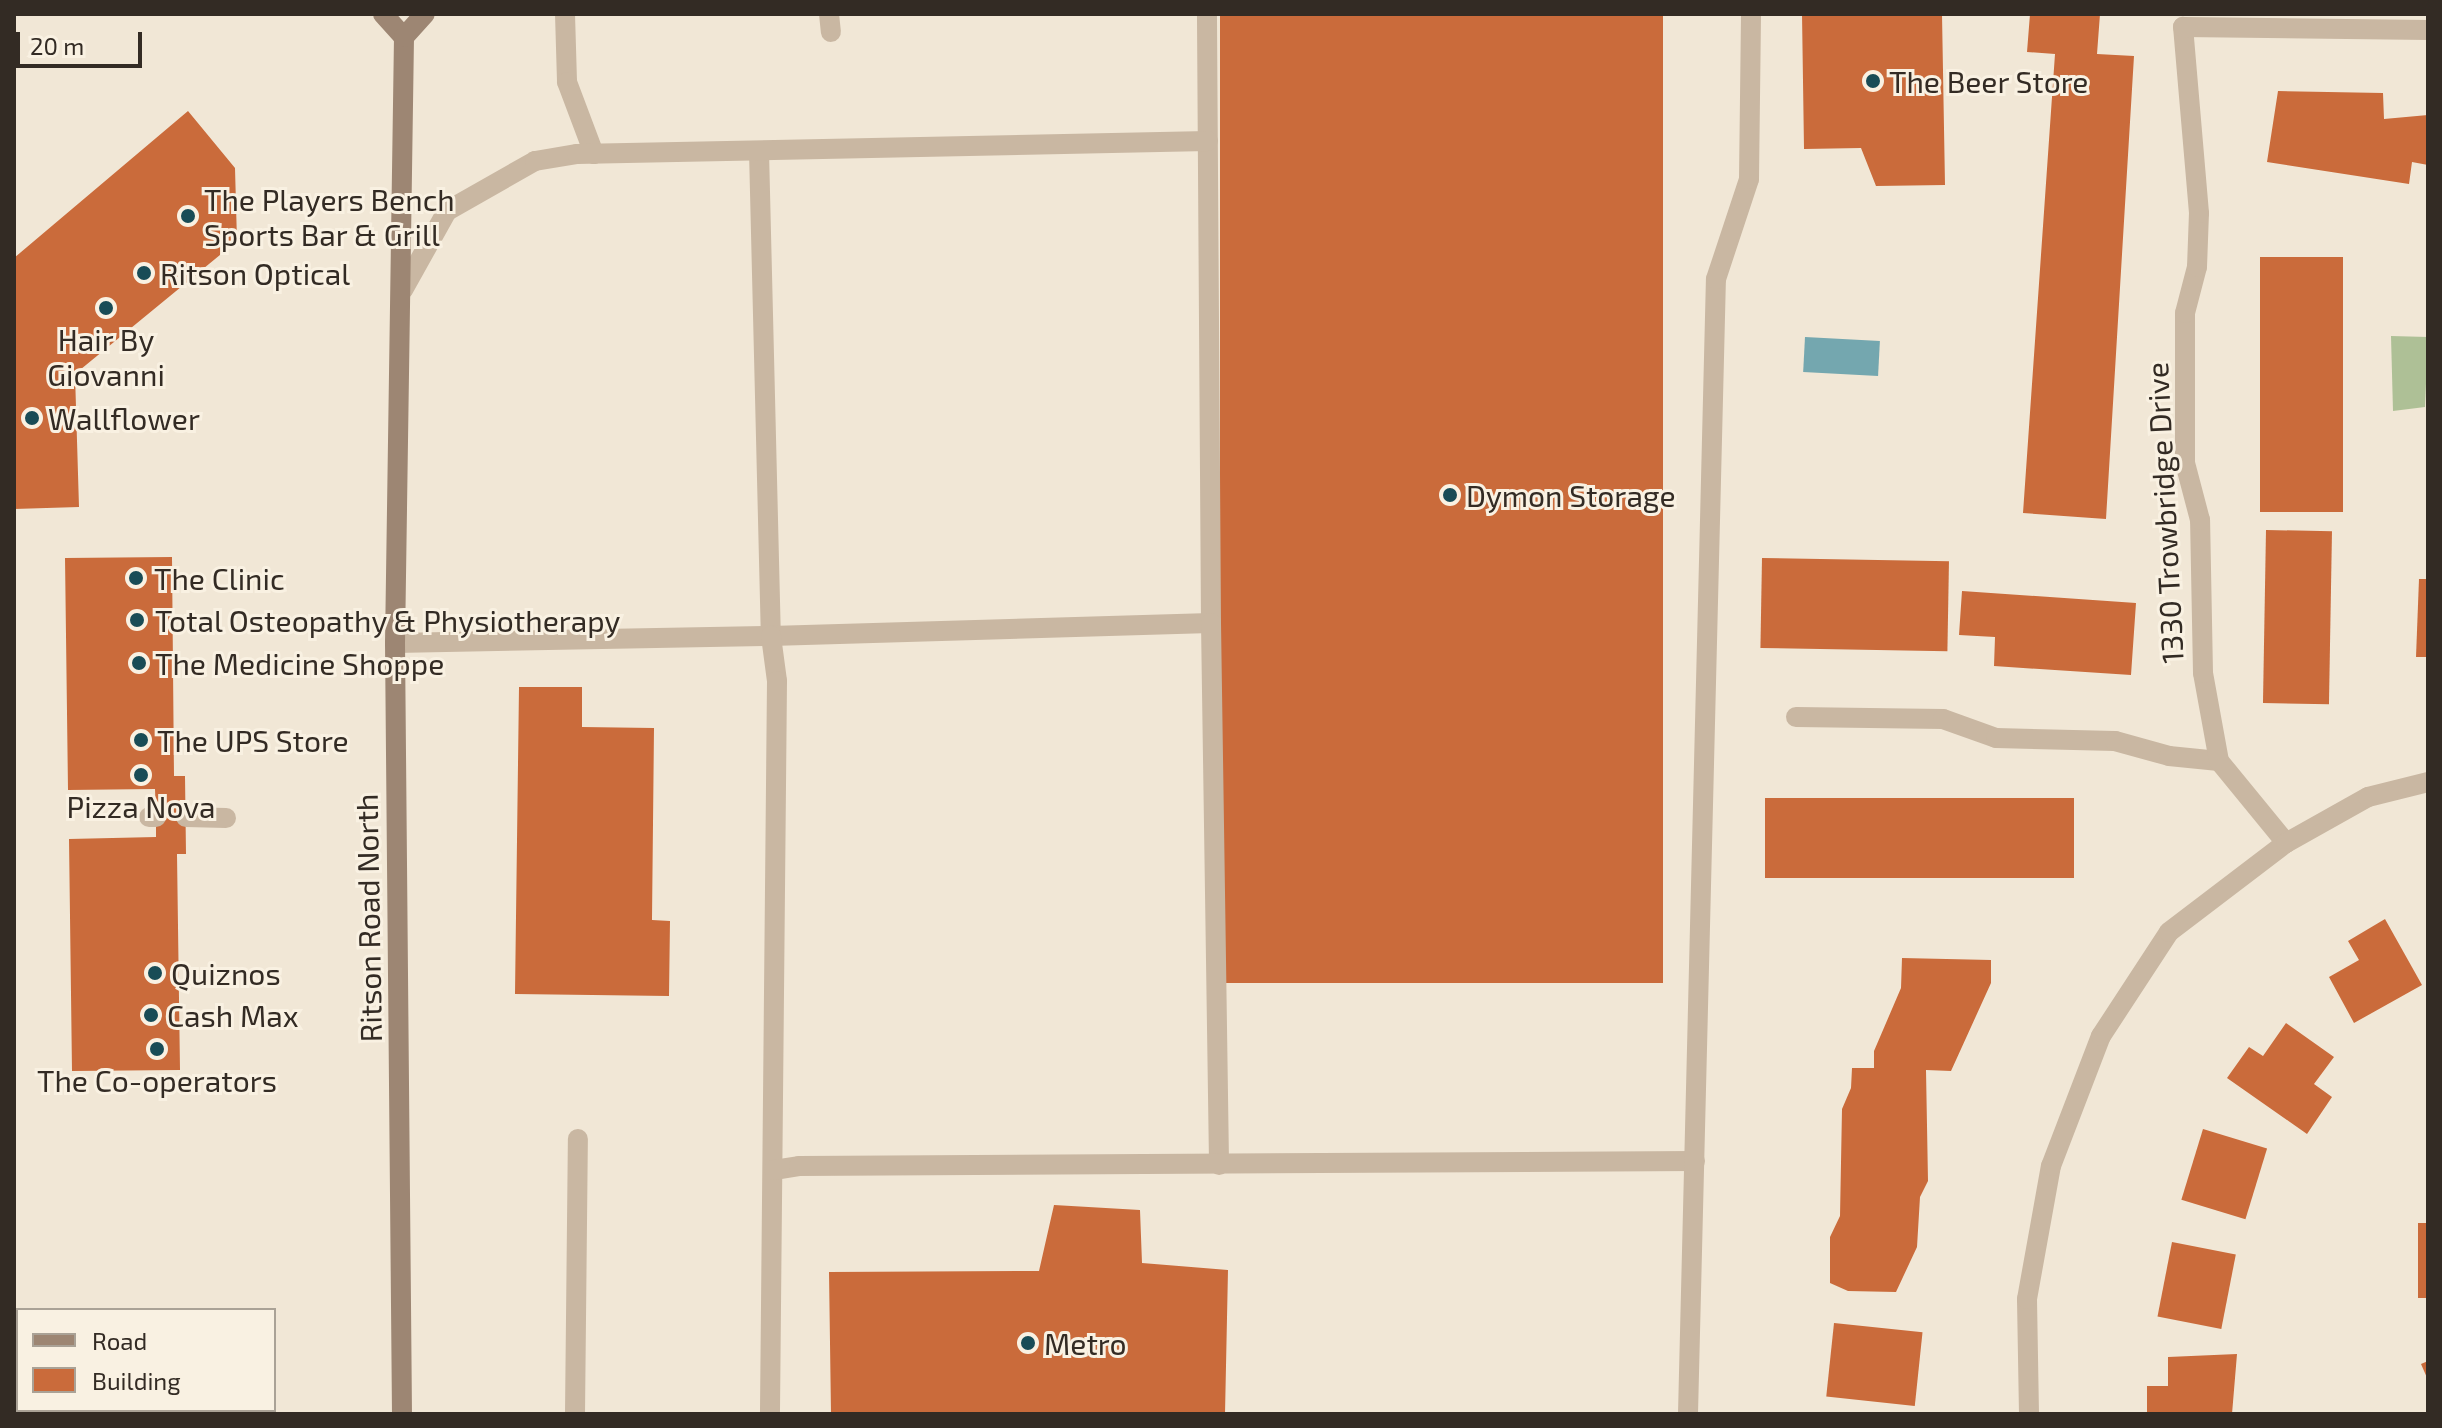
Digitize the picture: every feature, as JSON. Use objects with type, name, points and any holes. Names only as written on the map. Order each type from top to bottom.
[{"type":"main road","points":[[383,14],[404,37],[425,14]]},
{"type":"main road","name":"Ritson Road North","points":[[402,1414],[395,643],[403,290],[404,37]]},
{"type":"street","points":[[565,14],[567,82],[585,154]]},
{"type":"street","points":[[1207,14],[1219,1165]]},
{"type":"street","points":[[1688,1414],[1716,279],[1749,179],[1751,14]]},
{"type":"street","name":"1330 Trowbridge Drive","points":[[2286,843],[2219,761],[2203,673],[2200,520],[2185,463],[2185,313],[2197,267],[2199,213],[2180,21],[2428,30]]},
{"type":"street","points":[[403,290],[447,211],[535,161],[585,154],[1208,141]]},
{"type":"street","points":[[759,151],[771,636],[777,681],[770,1414]]},
{"type":"street","points":[[395,643],[1211,623]]},
{"type":"street","points":[[1796,717],[1943,719],[1996,738],[2115,741],[2169,756],[2219,761]]},
{"type":"street","points":[[2029,1414],[2027,1299],[2051,1166],[2101,1036],[2169,932],[2286,843],[2368,797],[2428,782]]},
{"type":"street","points":[[186,817],[226,818]]},
{"type":"street","points":[[575,1414],[578,1139]]},
{"type":"street","points":[[774,1170],[799,1166],[1695,1161]]},
{"type":"green space","points":[[2391,336],[2428,337],[2425,407],[2393,411]]},
{"type":"water","points":[[1805,337],[1880,341],[1878,376],[1803,372]]},
{"type":"building","name":"Dymon Storage","points":[[1220,14],[1663,14],[1663,983],[1220,983]]},
{"type":"building","name":"The Beer Store","points":[[1802,14],[1942,14],[1945,185],[1876,186],[1861,148],[1804,149]]},
{"type":"building","points":[[2030,14],[2100,14],[2097,54],[2134,56],[2106,519],[2023,513],[2055,54],[2027,52]]},
{"type":"building","points":[[2278,91],[2383,93],[2384,119],[2428,115],[2428,165],[2412,162],[2409,184],[2267,162]]},
{"type":"building","points":[[188,111],[235,168],[237,241],[75,374],[79,507],[14,509],[14,258]]},
{"type":"building","points":[[2260,257],[2343,257],[2343,512],[2260,512]]},
{"type":"building","points":[[2266,530],[2332,531],[2329,704],[2263,703]]},
{"type":"building","points":[[172,557],[174,776],[185,776],[186,854],[177,854],[180,1070],[72,1071],[69,839],[156,837],[156,817],[155,789],[68,790],[65,558]]},
{"type":"building","points":[[1762,558],[1949,561],[1947,651],[1760,648]]},
{"type":"building","points":[[2419,579],[2428,579],[2428,657],[2416,657]]},
{"type":"building","points":[[1962,591],[2136,603],[2131,675],[1994,666],[1995,637],[1959,635]]},
{"type":"building","points":[[519,687],[582,687],[582,727],[654,728],[652,920],[670,921],[669,996],[515,994]]},
{"type":"building","points":[[1765,798],[2074,798],[2074,878],[1765,878]]},
{"type":"building","points":[[2385,919],[2422,985],[2354,1023],[2329,977],[2359,960],[2348,941]]},
{"type":"building","points":[[1902,958],[1991,960],[1991,983],[1951,1071],[1926,1070],[1928,1181],[1920,1197],[1917,1247],[1896,1292],[1848,1291],[1830,1283],[1830,1237],[1840,1216],[1842,1109],[1851,1088],[1852,1068],[1874,1068],[1874,1051],[1901,988]]},
{"type":"building","points":[[2286,1023],[2334,1057],[2314,1084],[2332,1097],[2307,1134],[2227,1078],[2249,1047],[2263,1056]]},
{"type":"building","points":[[2203,1129],[2267,1149],[2245,1219],[2181,1200]]},
{"type":"building","name":"Metro","points":[[1054,1205],[1140,1210],[1142,1263],[1228,1270],[1225,1414],[831,1414],[829,1272],[1039,1271]]},
{"type":"building","points":[[2418,1223],[2428,1223],[2428,1298],[2418,1298]]},
{"type":"building","points":[[2172,1242],[2236,1254],[2221,1329],[2157,1317]]},
{"type":"building","points":[[1834,1323],[1923,1332],[1915,1406],[1826,1397]]},
{"type":"building","points":[[2237,1354],[2232,1414],[2147,1414],[2147,1386],[2168,1386],[2168,1357]]},
{"type":"building","points":[[2428,1361],[2428,1380],[2421,1364]]},
{"type":"place","name":"The Beer Store","points":[[1873,81]]},
{"type":"place","name":"The Players Bench Sports Bar & Grill","points":[[188,216]]},
{"type":"place","name":"Ritson Optical","points":[[144,273]]},
{"type":"place","name":"Hair By Giovanni","points":[[106,308]]},
{"type":"place","name":"Wallflower","points":[[32,418]]},
{"type":"place","name":"Dymon Storage","points":[[1450,495]]},
{"type":"place","name":"The Clinic","points":[[136,578]]},
{"type":"place","name":"Total Osteopathy & Physiotherapy","points":[[137,620]]},
{"type":"place","name":"The Medicine Shoppe","points":[[139,663]]},
{"type":"place","name":"The UPS Store","points":[[141,740]]},
{"type":"place","name":"Pizza Nova","points":[[141,775]]},
{"type":"place","name":"Quiznos","points":[[155,973]]},
{"type":"place","name":"Cash Max","points":[[151,1015]]},
{"type":"place","name":"The Co-operators","points":[[157,1049]]},
{"type":"place","name":"Metro","points":[[1028,1343]]}]
